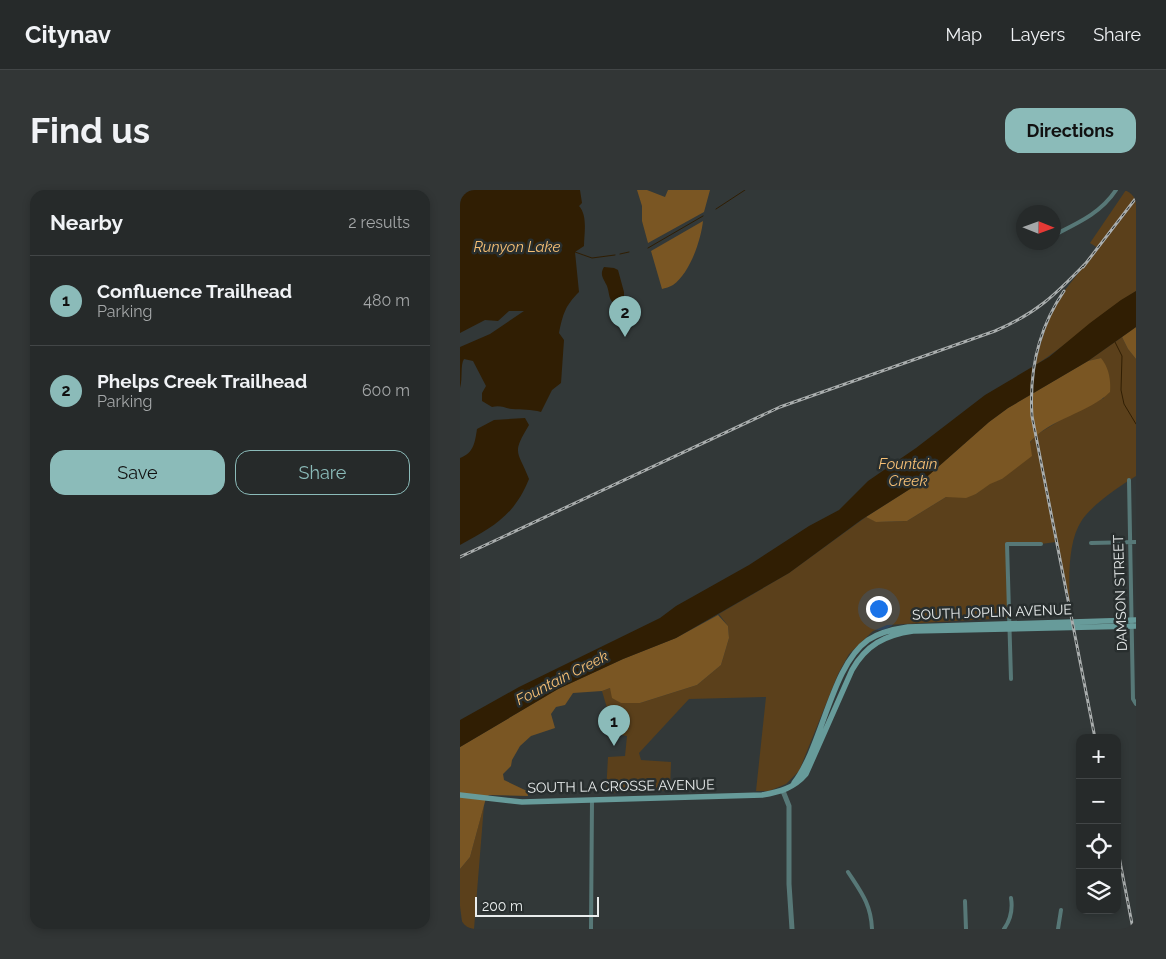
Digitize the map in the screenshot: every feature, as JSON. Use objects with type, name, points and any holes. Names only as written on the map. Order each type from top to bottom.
[{"type":"main road","name":"SOUTH JOPLIN AVENUE","points":[[783,791],[791,786],[810,754],[850,660],[867,641],[890,630],[908,627],[1134,623]]},
{"type":"main road","name":"SOUTH LA CROSSE AVENUE","points":[[460,795],[522,802],[760,795],[783,791]]},
{"type":"street","points":[[1061,231],[1098,211],[1108,202],[1116,190]]},
{"type":"street","name":"DAMSON STREET","points":[[1129,480],[1129,543],[1134,623],[1135,704]]},
{"type":"street","points":[[1091,543],[1136,542]]},
{"type":"street","points":[[1011,678],[1007,544],[1041,544]]},
{"type":"street","points":[[783,791],[789,806],[789,884],[792,929]]},
{"type":"street","points":[[591,929],[592,800]]},
{"type":"street","points":[[848,872],[866,900],[871,916],[872,929]]},
{"type":"street","points":[[1004,929],[1011,918],[1013,908],[1011,898]]},
{"type":"street","points":[[965,901],[966,929]]},
{"type":"street","points":[[1058,929],[1061,910]]},
{"type":"shaded area","points":[[637,190],[647,190],[665,197],[668,190],[710,190],[704,212],[648,243],[642,221],[642,206]]},
{"type":"shaded area","points":[[1126,190],[1136,190],[1136,291],[1034,366],[1048,319],[1065,290],[1098,248],[1090,243]]},
{"type":"shaded area","points":[[703,221],[694,256],[685,273],[673,285],[662,289],[651,251]]},
{"type":"shaded area","points":[[1136,327],[1136,359],[1122,337]]},
{"type":"shaded area","points":[[1122,337],[1136,359],[1136,476],[1093,508],[1077,529],[1071,550],[1070,607],[1056,542],[1007,544],[1008,618],[887,625],[873,631],[849,654],[838,674],[799,771],[786,784],[769,791],[756,791],[766,697],[689,699],[639,753],[641,760],[671,762],[670,790],[606,793],[608,757],[625,756],[627,736],[612,733],[612,727],[607,721],[607,708],[602,691],[610,688],[621,703],[640,703],[697,685],[721,665],[729,638],[728,626],[719,614],[789,573],[866,517],[877,522],[907,521],[946,497],[976,494],[990,483],[1002,479],[1036,435],[1069,415],[1104,398],[1101,358],[1088,361]]},
{"type":"shaded area","points":[[1101,358],[1109,374],[1110,392],[1092,405],[1048,427],[1039,434],[1030,442],[1032,456],[1002,479],[966,498],[946,497],[907,521],[876,522],[866,517],[921,482],[989,422],[1008,408],[1088,361]]},
{"type":"shaded area","points":[[718,615],[728,626],[729,638],[721,665],[697,685],[640,703],[621,703],[612,698],[610,688],[602,691],[573,693],[565,705],[556,707],[551,714],[555,728],[531,736],[520,746],[512,760],[511,766],[503,774],[504,780],[527,791],[528,796],[489,795],[486,798],[470,857],[460,869],[460,747],[558,689],[623,659],[676,638]]},
{"type":"shaded area","points":[[484,805],[474,929],[463,929],[460,906],[460,869],[470,857]]},
{"type":"water","name":"Runyon Lake","points":[[460,190],[580,190],[582,203],[579,206],[584,215],[585,225],[584,246],[575,252],[579,292],[565,311],[559,333],[564,340],[561,383],[552,390],[541,412],[500,406],[492,407],[482,401],[482,393],[486,386],[473,361],[464,359],[460,388],[460,347],[490,334],[524,311],[509,311],[498,321],[485,320],[460,333]]},
{"type":"water","points":[[604,267],[618,270],[624,292],[624,311],[618,315],[613,312],[616,304],[610,299],[602,272]]},
{"type":"water","name":"Fountain Creek","points":[[1136,291],[1136,327],[1088,361],[1008,408],[989,422],[921,482],[861,520],[789,573],[676,638],[623,659],[558,689],[460,747],[460,720],[519,687],[660,618],[676,606],[749,565],[809,526],[839,510],[868,481],[916,448],[985,395],[1049,357],[1090,323]]},
{"type":"water","points":[[525,418],[529,425],[518,448],[519,457],[529,479],[523,492],[517,502],[501,519],[460,545],[460,458],[471,450],[477,429],[494,420]]},
{"type":"waterway","points":[[716,209],[745,190]]},
{"type":"waterway","points":[[648,248],[703,216]]},
{"type":"waterway","points":[[575,252],[592,258],[615,255]]},
{"type":"waterway","points":[[620,254],[629,252]]},
{"type":"waterway","points":[[1115,342],[1122,356],[1121,390],[1124,404],[1136,424]]},
{"type":"railway","points":[[1083,267],[1136,198]]},
{"type":"railway","points":[[460,557],[780,407],[1010,324],[1045,302],[1086,263]]},
{"type":"railway","points":[[1064,291],[1048,320],[1037,350],[1032,382],[1032,416],[1094,734]]},
{"type":"railway","points":[[1121,867],[1133,929]]},
{"type":"place","name":"Phelps Creek Trailhead","points":[[625,337]]},
{"type":"place","name":"Confluence Trailhead","points":[[614,746]]}]
